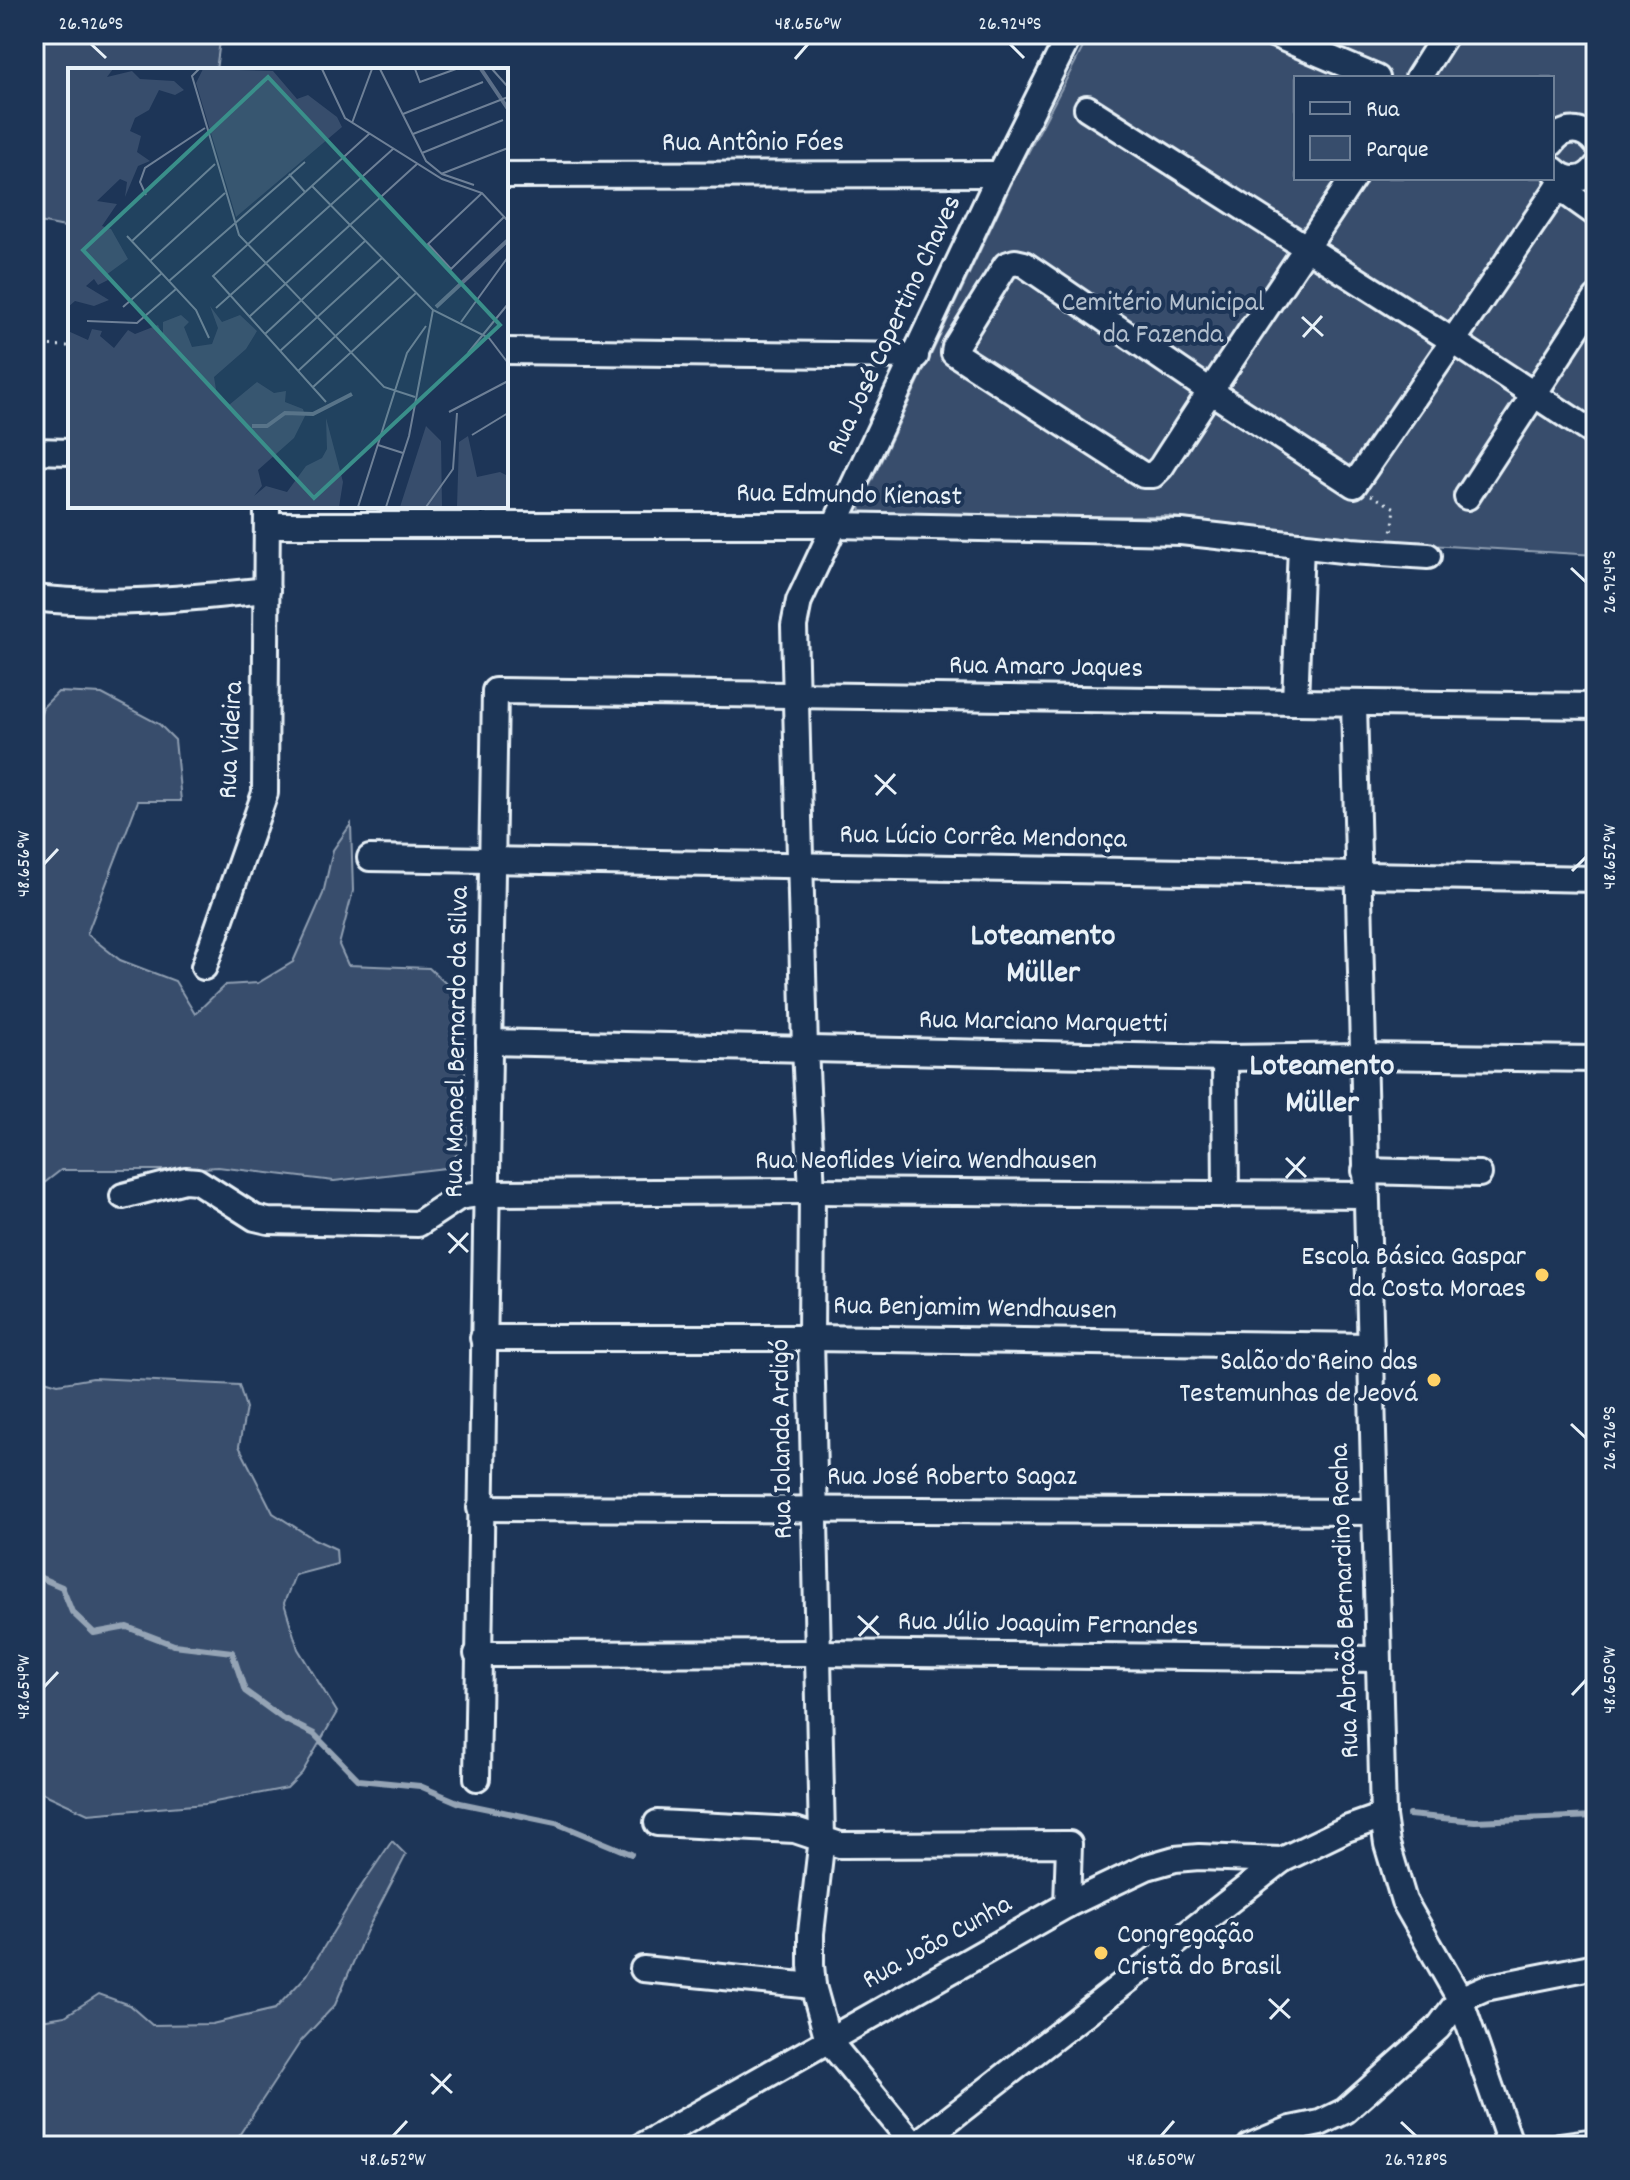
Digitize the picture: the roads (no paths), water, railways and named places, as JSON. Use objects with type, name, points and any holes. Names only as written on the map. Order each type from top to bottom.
[{"type":"street","name":"Rua José Copertino Chaves","points":[[796,696],[795,614],[1000,174],[1070,34]]},
{"type":"street","points":[[1273,34],[1372,76]]},
{"type":"street","points":[[1419,76],[1446,34]]},
{"type":"street","points":[[1087,108],[1596,435]]},
{"type":"street","points":[[1554,123],[1592,137]]},
{"type":"street","points":[[1554,141],[1563,132],[1592,137]]},
{"type":"street","name":"Rua Antônio Fóes","points":[[508,175],[1000,174]]},
{"type":"street","points":[[1352,180],[1210,391],[1158,472],[1148,476],[954,353],[1006,265],[1024,264],[1210,391],[1354,485],[1570,175],[1596,214]]},
{"type":"street","points":[[1467,497],[1596,299]]},
{"type":"street","points":[[508,351],[916,356]]},
{"type":"street","points":[[34,451],[68,452]]},
{"type":"street","name":"Rua Edmundo Kienast","points":[[267,515],[1181,532],[1428,556]]},
{"type":"street","name":"Rua Videira","points":[[204,967],[265,793],[267,515]]},
{"type":"street","points":[[1295,702],[1301,545]]},
{"type":"street","points":[[34,598],[78,603],[143,602],[267,590]]},
{"type":"street","name":"Rua Amaro Jaques","points":[[495,691],[1596,706]]},
{"type":"street","name":"Rua Manoel Bernardo da Silva","points":[[477,1778],[495,691]]},
{"type":"street","name":"Rua Iolanda Ardigó","points":[[796,696],[805,1049],[812,1191],[811,1338],[822,1838],[811,1933],[813,1986],[828,2040],[915,2146]]},
{"type":"street","name":"Rua Abraão Bernardino Rocha","points":[[1354,704],[1383,1816],[1387,1844],[1404,1901],[1460,1999],[1511,2146]]},
{"type":"street","name":"Rua Lúcio Corrêa Mendonça","points":[[370,858],[1596,879]]},
{"type":"street","name":"Rua Marciano Marquetti","points":[[489,1042],[1225,1058],[1596,1059]]},
{"type":"street","points":[[1225,1058],[1226,1195]]},
{"type":"street","name":"Rua Neoflides Vieira Wendhausen","points":[[123,1196],[185,1180],[197,1181],[255,1218],[418,1224],[459,1197],[486,1193],[812,1191],[1226,1195],[1479,1174]]},
{"type":"street","name":"Rua Benjamim Wendhausen","points":[[483,1338],[811,1338],[1370,1346]]},
{"type":"street","name":"Rua José Roberto Sagaz","points":[[480,1508],[1374,1512]]},
{"type":"street","name":"Rua Júlio Joaquim Fernandes","points":[[477,1654],[819,1653],[1378,1659]]},
{"type":"street","points":[[915,2146],[1282,1860],[1346,1829],[1383,1816]]},
{"type":"street","points":[[657,1823],[795,1830],[840,1845],[1069,1844],[1067,1905]]},
{"type":"street","name":"Rua João Cunha","points":[[642,2146],[1067,1905],[1147,1867],[1175,1859],[1282,1860]]},
{"type":"street","points":[[1250,2146],[1291,2129],[1320,2123],[1345,2111],[1438,2028],[1460,1999],[1485,1988],[1596,1966]]},
{"type":"street","points":[[643,1969],[813,1986]]},
{"type":"street","points":[[1559,2146],[1596,2141]]},
{"type":"waterway","points":[[34,1575],[62,1587],[72,1612],[94,1633],[127,1627],[174,1645],[232,1652],[245,1691],[282,1718],[314,1734],[359,1780],[420,1786],[460,1803],[556,1823],[631,1854]]},
{"type":"waterway","points":[[1409,1815],[1475,1821],[1596,1816]]},
{"type":"place","name":"Escola Básica Gaspar da Costa Moraes","points":[[1542,1275]]},
{"type":"place","name":"Salão do Reino das Testemunhas de Jeová","points":[[1434,1380]]},
{"type":"place","name":"Congregação Cristã do Brasil","points":[[1101,1953]]},
{"type":"district","name":"Loteamento Müller","points":[[1043,956]]},
{"type":"district","name":"Loteamento Müller","points":[[1322,1086]]},
{"type":"park label","name":"Cemitério Municipal da Fazenda","points":[[1163,321]]}]
